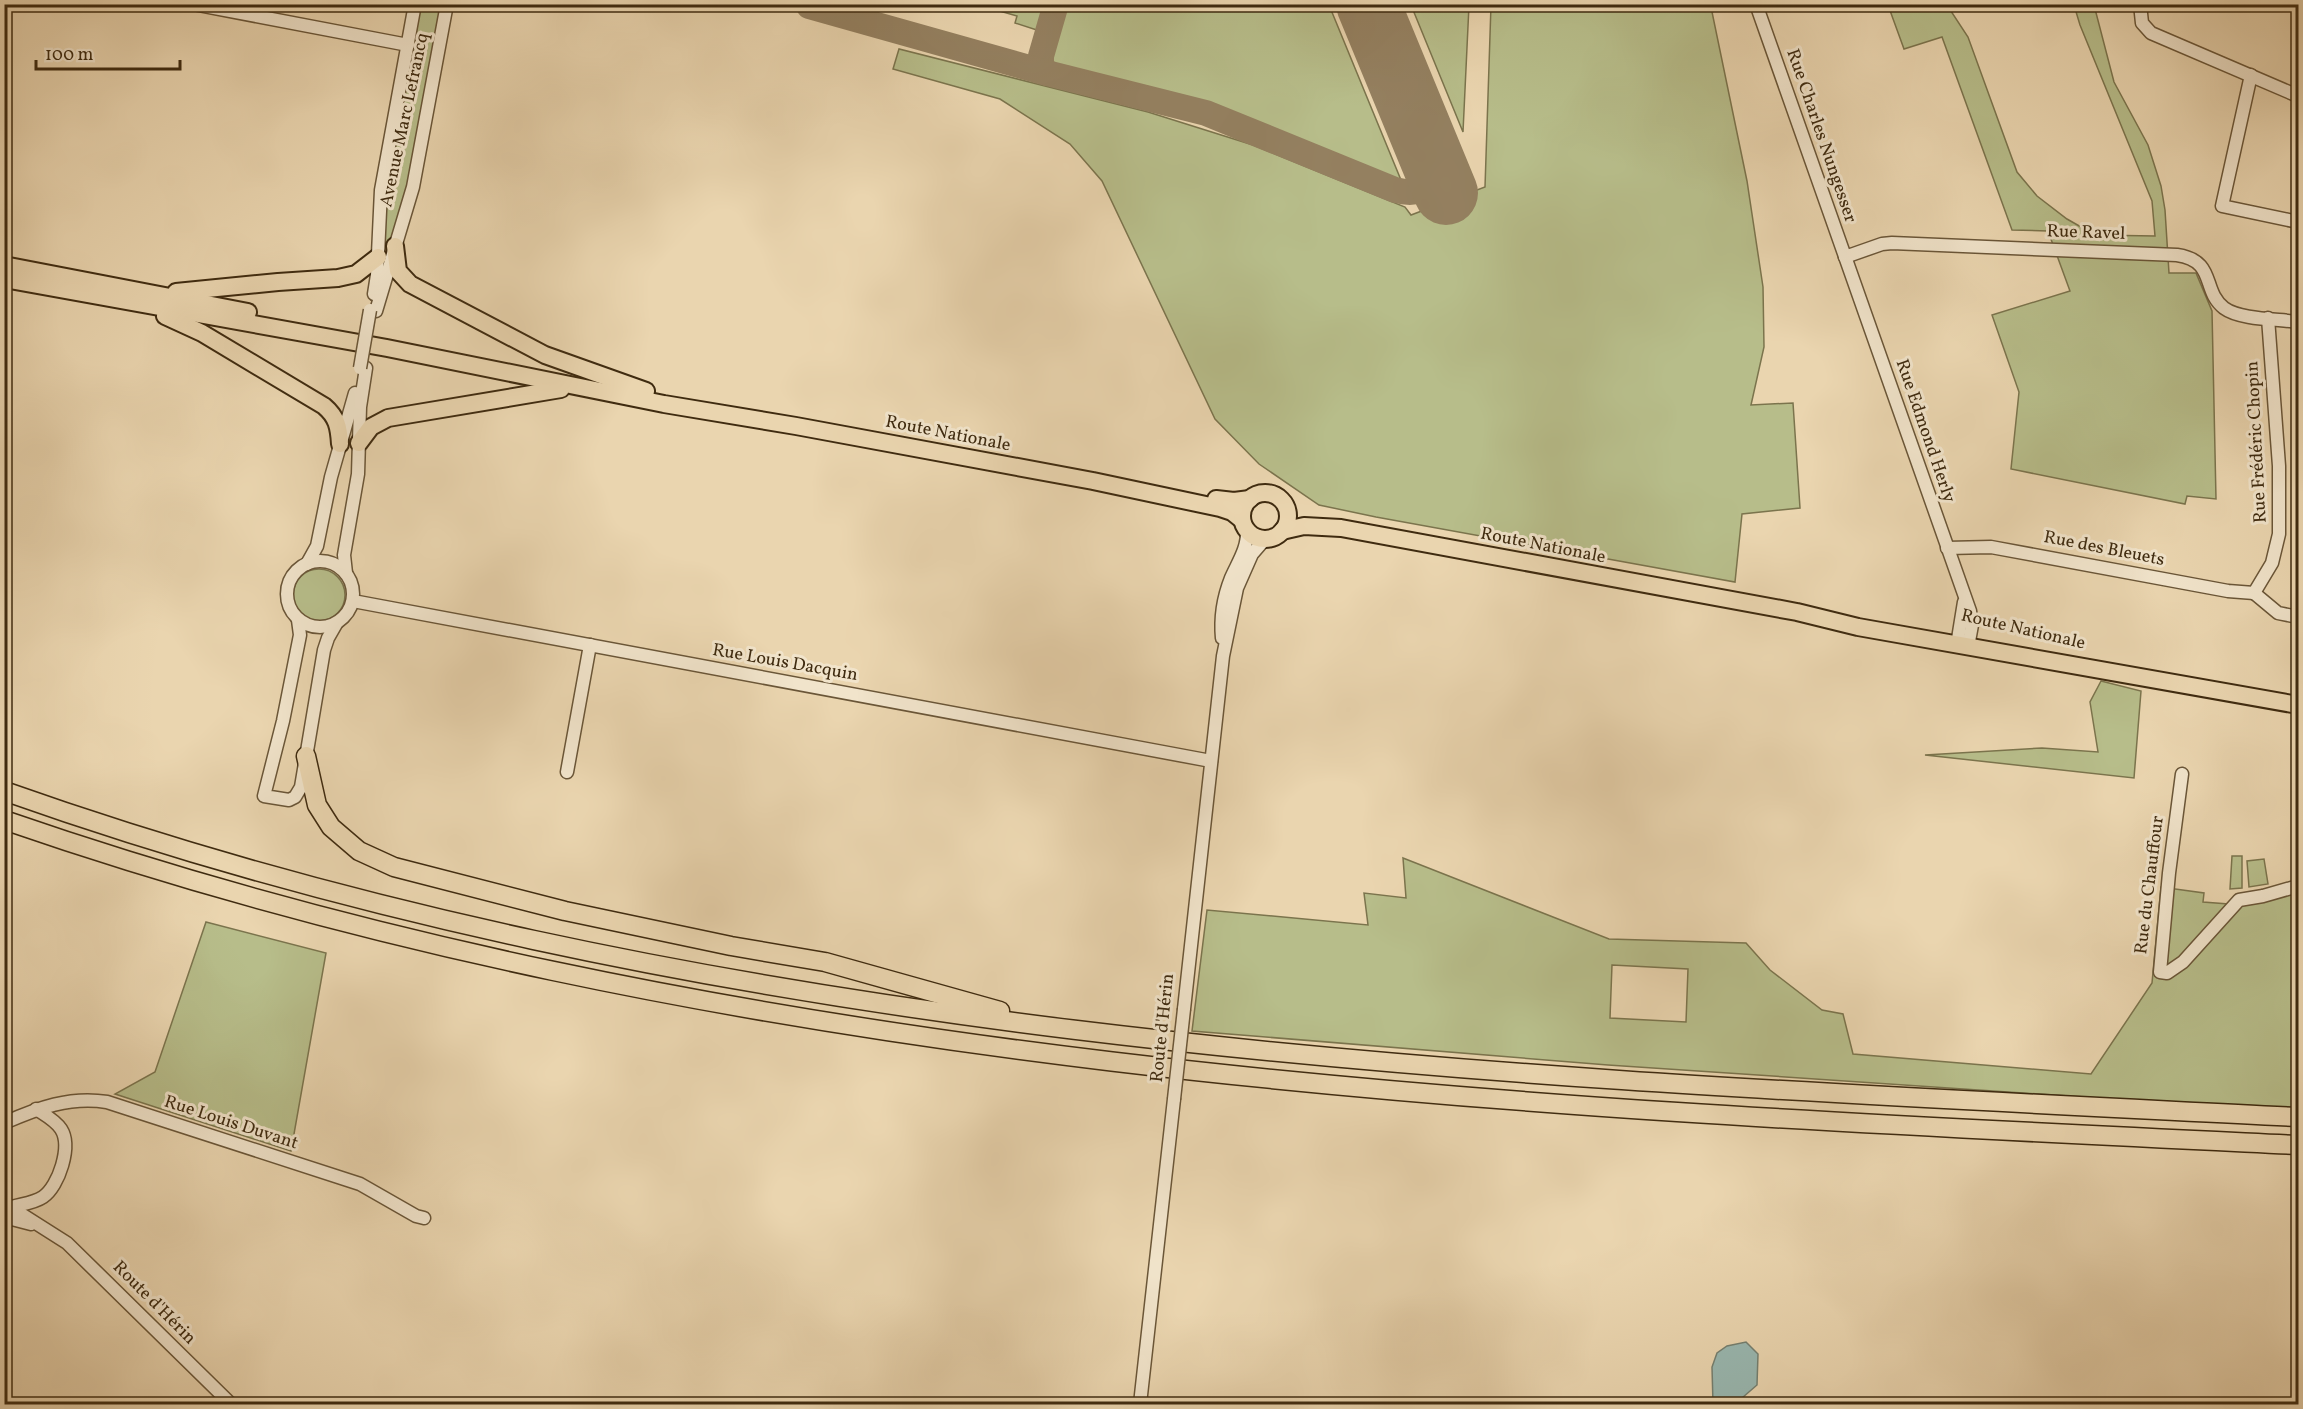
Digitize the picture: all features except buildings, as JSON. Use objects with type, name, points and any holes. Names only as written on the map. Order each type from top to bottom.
[{"type":"highway","points":[[306,756],[314,797],[331,827],[359,850],[394,867],[565,911],[731,946],[815,959],[1004,1012],[1102,1034]]},
{"type":"highway","points":[[4,791],[142,837],[264,873],[396,908],[530,939],[703,974],[843,998],[1102,1034],[1341,1058],[1598,1079],[1817,1093],[2298,1117]]},
{"type":"highway","points":[[4,820],[209,886],[454,951],[665,995],[945,1041],[1206,1073],[1517,1101],[1826,1121],[2298,1145]]},
{"type":"main road","points":[[395,246],[398,271],[410,284],[545,355],[614,381],[661,395]]},
{"type":"main road","points":[[135,297],[338,278],[356,274],[378,258]]},
{"type":"main road","points":[[4,265],[135,297],[664,404],[796,426]]},
{"type":"main road","points":[[4,279],[135,297],[506,362],[748,413],[796,426]]},
{"type":"main road","points":[[135,297],[202,333],[324,406],[338,423],[340,444]]},
{"type":"main road","points":[[359,443],[371,427],[388,418],[579,387]]},
{"type":"main road","name":"Route Nationale","points":[[796,426],[1093,481],[1224,509],[1245,525]]},
{"type":"main road","name":"Route Nationale","points":[[1093,481],[1227,501],[1250,499]]},
{"type":"main road","points":[[1285,506],[1287,519],[1282,531],[1273,537],[1265,539],[1254,536],[1245,525],[1244,508],[1250,499],[1259,494],[1268,493],[1305,517],[1341,528]]},
{"type":"main road","name":"Route Nationale","points":[[1282,531],[1304,526],[1341,528],[1797,612],[1887,621],[1964,641],[2298,705]]},
{"type":"street","points":[[193,4],[408,45]]},
{"type":"street","name":"Avenue Marc Lefrancq","points":[[373,311],[381,190],[415,4]]},
{"type":"street","name":"Avenue Marc Lefrancq","points":[[373,311],[413,187],[447,4]]},
{"type":"street","name":"Rue Charles Nungesser","points":[[1756,4],[1853,280]]},
{"type":"street","points":[[2140,4],[2140,19],[2151,33],[2298,96]]},
{"type":"street","points":[[2251,75],[2222,206],[2298,222]]},
{"type":"street","name":"Rue Ravel","points":[[1845,257],[1882,244],[1892,243],[2176,255],[2188,257],[2201,267],[2208,276],[2213,295],[2224,308],[2234,313],[2298,322]]},
{"type":"street","name":"Rue Edmond Herly","points":[[1853,280],[1963,595],[1964,641]]},
{"type":"street","points":[[346,573],[330,563],[321,561],[307,564],[295,572],[287,589],[288,606],[298,620],[300,635],[283,721],[264,796],[289,800],[295,797],[301,787],[324,650],[330,633],[348,612],[353,601],[352,584],[346,573],[344,555],[357,481],[363,368],[373,311]]},
{"type":"street","name":"Rue Frédéric Chopin","points":[[2254,593],[2272,563],[2279,534],[2279,474],[2268,318]]},
{"type":"street","points":[[307,564],[316,550],[331,477],[363,368]]},
{"type":"street","name":"Route d'Hérin","points":[[1223,656],[1221,610],[1229,583],[1245,546],[1245,525]]},
{"type":"street","name":"Route d'Hérin","points":[[1140,1404],[1223,656],[1237,588],[1252,554],[1265,539]]},
{"type":"street","name":"Rue des Bleuets","points":[[1947,548],[1991,547],[2228,591],[2254,593]]},
{"type":"street","points":[[2254,593],[2278,613],[2298,617]]},
{"type":"street","name":"Rue Louis Dacquin","points":[[353,601],[1211,761]]},
{"type":"street","points":[[298,620],[315,628],[336,624]]},
{"type":"street","points":[[567,772],[590,645]]},
{"type":"street","name":"Rue du Chauffour","points":[[2182,774],[2169,873],[2160,972],[2167,973],[2183,963],[2240,900],[2298,886]]},
{"type":"street","name":"Rue Louis Duvant","points":[[4,1123],[36,1109],[80,1100],[125,1107],[360,1184],[416,1216],[424,1218]]},
{"type":"street","points":[[7,1209],[34,1201],[49,1192],[66,1152],[66,1138],[61,1128],[36,1109]]},
{"type":"street","name":"Rue Louis Duvant","points":[[4,1131],[20,1116]]},
{"type":"street","name":"Route d'Hérin","points":[[7,1209],[49,1230],[78,1253],[231,1404]]},
{"type":"green space","points":[[419,5],[444,5],[411,179],[383,272],[381,272],[386,181]]},
{"type":"green space","points":[[997,5],[1050,5],[1043,32],[1015,23],[1017,16],[996,10]]},
{"type":"green space","points":[[1060,5],[1329,5],[1403,185],[1207,108],[1055,68],[1048,60],[1047,54]]},
{"type":"green space","points":[[1411,5],[1469,5],[1463,132]]},
{"type":"green space","points":[[1491,5],[1731,5],[1712,12],[1747,181],[1763,287],[1764,347],[1751,405],[1793,403],[1800,508],[1742,514],[1735,582],[1319,505],[1259,464],[1215,419],[1102,181],[1070,144],[1000,99],[893,69],[899,49],[1148,112],[1253,145],[1405,207],[1411,215],[1485,187]]},
{"type":"green space","points":[[1888,5],[1947,5],[1968,37],[2017,172],[2037,196],[2067,219],[2095,235],[2155,236],[2152,201],[2080,25],[2074,5],[2094,5],[2114,82],[2148,145],[2161,186],[2169,273],[2196,273],[2212,311],[2216,499],[2187,496],[2185,504],[2011,469],[2019,392],[1992,315],[2070,291],[2048,231],[2012,230],[1942,37],[1904,49]]},
{"type":"green space","points":[[314,569],[324,569],[338,576],[345,595],[338,614],[324,621],[314,621],[304,617],[297,610],[293,600],[293,590],[297,580],[304,573]]},
{"type":"green space","points":[[2101,681],[2141,691],[2134,778],[1925,755],[2042,748],[2098,752],[2090,702]]},
{"type":"green space","points":[[2232,856],[2242,856],[2242,888],[2230,889]]},
{"type":"green space","points":[[1403,858],[1609,939],[1746,943],[1770,970],[1822,1010],[1843,1014],[1853,1054],[2091,1074],[2152,983],[2161,887],[2204,893],[2203,902],[2242,905],[2298,891],[2298,1108],[2099,1098],[1608,1065],[1192,1031],[1207,910],[1368,925],[1364,893],[1406,898]],"holes":[[[1612,965],[1688,969],[1686,1022],[1610,1018]]]},
{"type":"green space","points":[[2264,859],[2268,884],[2249,887],[2247,861]]},
{"type":"green space","points":[[206,922],[326,953],[291,1151],[115,1094],[155,1072]]},
{"type":"water","points":[[1746,1342],[1758,1354],[1757,1385],[1735,1404],[1713,1404],[1712,1367],[1717,1353],[1727,1346]]},
{"type":"taxiway","points":[[1056,4],[1041,56],[1041,65],[1047,73],[1206,113],[1395,190],[1414,192],[1426,186],[1430,173],[1430,154]]},
{"type":"taxiway","points":[[809,6],[1047,73]]},
{"type":"runway","points":[[1368,4],[1446,193]]}]
